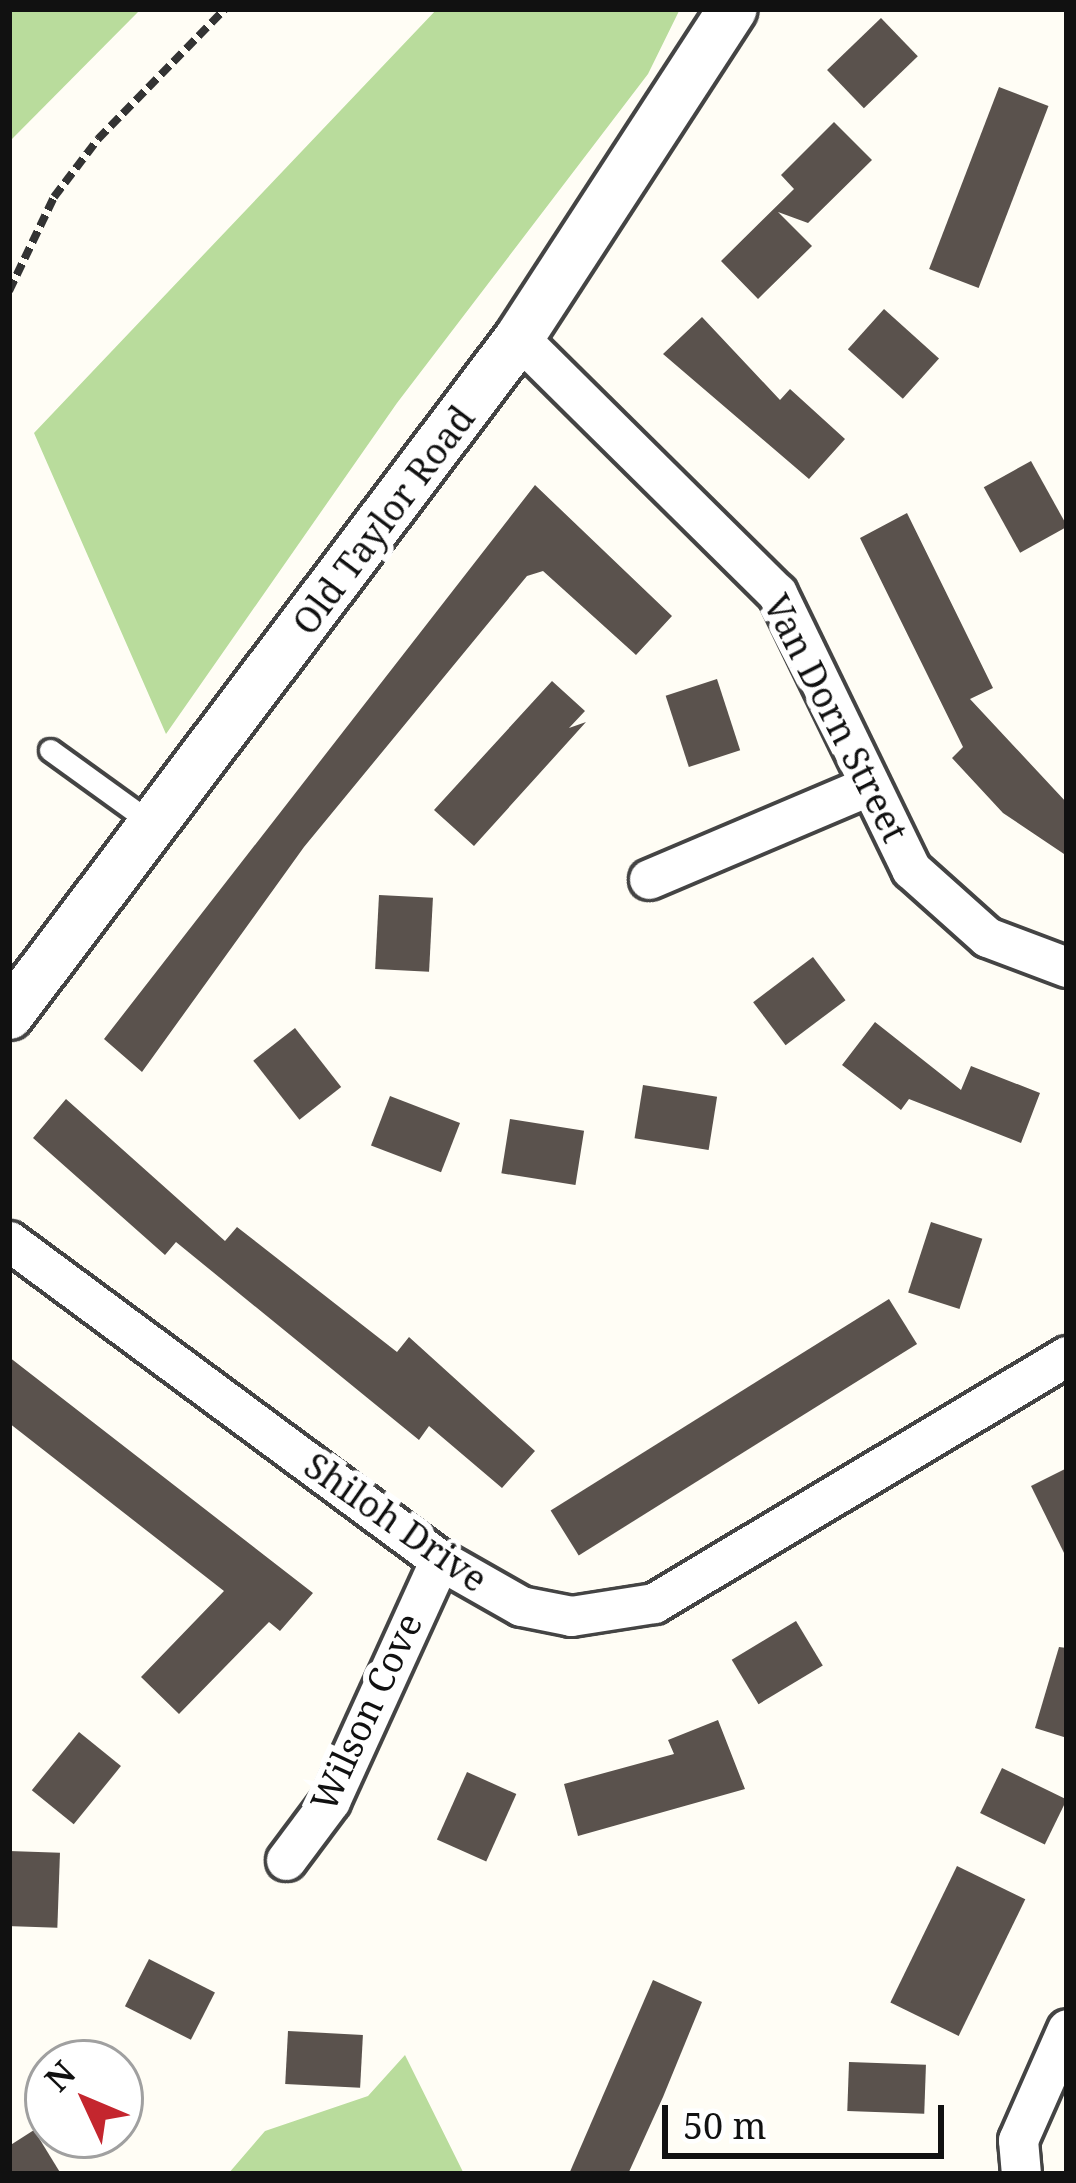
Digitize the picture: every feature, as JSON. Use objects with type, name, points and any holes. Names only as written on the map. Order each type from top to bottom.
[{"type":"street","name":"Old Taylor Road","points":[[9,1015],[519,338],[734,9]]},
{"type":"street","name":"Van Dorn Street","points":[[519,338],[766,578],[868,786],[945,907],[1067,968]]},
{"type":"street","points":[[650,879],[868,786]]},
{"type":"street","name":"Shiloh Drive","points":[[9,1241],[440,1560],[554,1613],[654,1604],[1067,1356]]},
{"type":"street","name":"Wilson Cove","points":[[286,1860],[330,1802],[440,1560]]},
{"type":"street","points":[[1021,2174],[1018,2140],[1067,2029]]},
{"type":"lane","points":[[50,750],[155,826]]},
{"type":"path","points":[[9,291],[54,196],[98,139],[224,9]]},
{"type":"green space","points":[[9,9],[141,9],[9,142]]},
{"type":"green space","points":[[437,9],[680,9],[648,74],[397,403],[166,734],[34,433]]},
{"type":"green space","points":[[405,2055],[464,2174],[228,2174],[265,2131],[368,2096]]},
{"type":"building","points":[[881,18],[918,56],[864,108],[827,70]]},
{"type":"building","points":[[999,87],[1048,106],[979,288],[929,269]]},
{"type":"building","points":[[834,122],[872,160],[808,223],[778,212],[812,246],[758,299],[721,261],[794,189],[781,175]]},
{"type":"building","points":[[884,309],[939,359],[903,399],[848,349]]},
{"type":"building","points":[[702,317],[780,400],[790,389],[845,439],[809,479],[663,354]]},
{"type":"building","points":[[1031,461],[1067,527],[1020,553],[984,487]]},
{"type":"building","points":[[535,485],[672,616],[636,655],[543,571],[527,576],[304,847],[142,1072],[104,1039]]},
{"type":"building","points":[[907,513],[993,688],[970,699],[1067,803],[1067,856],[1003,813],[952,758],[963,747],[860,538]]},
{"type":"building","points":[[717,679],[740,750],[689,767],[666,696]]},
{"type":"building","points":[[552,681],[585,711],[569,728],[586,722],[474,846],[434,810]]},
{"type":"building","points":[[379,895],[433,898],[429,972],[375,969]]},
{"type":"building","points":[[813,957],[845,1000],[786,1045],[753,1002]]},
{"type":"building","points":[[875,1022],[961,1090],[971,1066],[1040,1093],[1021,1143],[909,1099],[901,1110],[842,1065]]},
{"type":"building","points":[[295,1028],[341,1087],[299,1120],[253,1061]]},
{"type":"building","points":[[643,1085],[717,1097],[709,1150],[635,1138]]},
{"type":"building","points":[[390,1096],[460,1123],[441,1172],[371,1145]]},
{"type":"building","points":[[66,1099],[225,1241],[237,1227],[397,1352],[409,1337],[535,1451],[502,1488],[429,1426],[419,1440],[176,1242],[165,1255],[33,1138]]},
{"type":"building","points":[[510,1119],[584,1131],[575,1185],[501,1173]]},
{"type":"building","points":[[931,1222],[982,1239],[959,1309],[908,1292]]},
{"type":"building","points":[[889,1299],[917,1344],[579,1555],[551,1510]]},
{"type":"building","points":[[9,1357],[313,1593],[280,1631],[269,1622],[179,1714],[141,1677],[224,1591],[9,1423]]},
{"type":"building","points":[[1067,1468],[1067,1559],[1031,1486]]},
{"type":"building","points":[[796,1621],[823,1666],[758,1704],[732,1660]]},
{"type":"building","points":[[1059,1647],[1067,1648],[1067,1738],[1035,1728]]},
{"type":"building","points":[[718,1720],[745,1789],[578,1836],[564,1784],[674,1754],[668,1740]]},
{"type":"building","points":[[79,1732],[121,1766],[74,1824],[32,1790]]},
{"type":"building","points":[[1002,1768],[1067,1800],[1045,1845],[980,1813]]},
{"type":"building","points":[[467,1772],[516,1794],[486,1862],[437,1840]]},
{"type":"building","points":[[9,1851],[60,1853],[57,1928],[9,1926]]},
{"type":"building","points":[[957,1866],[1025,1899],[959,2036],[890,2003]]},
{"type":"building","points":[[149,1959],[215,1993],[191,2040],[125,2006]]},
{"type":"building","points":[[653,1980],[702,2002],[663,2097],[628,2174],[569,2174]]},
{"type":"building","points":[[288,2031],[363,2035],[360,2088],[285,2084]]},
{"type":"building","points":[[849,2062],[926,2065],[924,2114],[847,2111]]},
{"type":"building","points":[[24,2136],[24,2159],[52,2159],[61,2174],[9,2174],[9,2146]]}]
